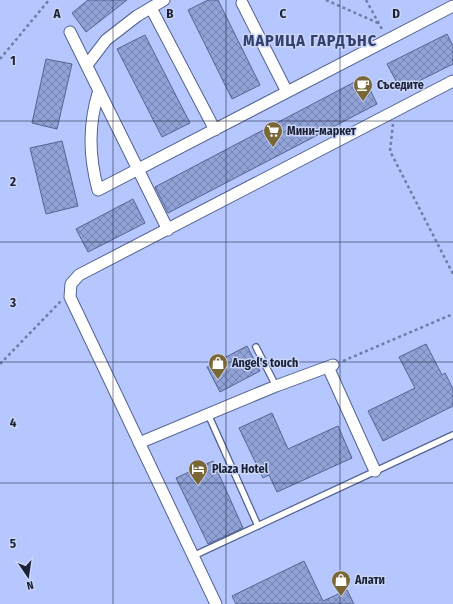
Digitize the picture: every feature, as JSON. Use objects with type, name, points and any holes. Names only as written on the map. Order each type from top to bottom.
[{"type":"street","points":[[87,65],[106,40],[137,16],[164,0]]},
{"type":"street","points":[[242,3],[287,92]]},
{"type":"street","points":[[99,90],[92,112],[91,149],[94,174],[98,190],[453,6]]},
{"type":"street","points":[[151,8],[215,130]]},
{"type":"street","points":[[70,32],[168,230]]},
{"type":"street","points":[[216,604],[70,297],[71,284],[79,275],[453,81]]},
{"type":"street","points":[[139,443],[276,386],[330,366],[375,471]]},
{"type":"lane","points":[[256,347],[276,386]]},
{"type":"lane","points":[[208,414],[258,526]]},
{"type":"lane","points":[[193,556],[453,435]]},
{"type":"path","points":[[0,59],[49,0]]},
{"type":"path","points":[[326,0],[378,22]]},
{"type":"path","points":[[366,0],[388,40]]},
{"type":"path","points":[[393,112],[393,132],[390,151],[453,274]]},
{"type":"path","points":[[0,364],[58,303],[70,297]]},
{"type":"path","points":[[330,366],[397,340],[453,314]]},
{"type":"building","points":[[88,0],[127,0],[86,32],[72,13]]},
{"type":"building","points":[[208,0],[218,0],[260,85],[232,99],[188,10]]},
{"type":"building","points":[[447,34],[453,46],[453,64],[401,90],[387,64]]},
{"type":"building","points":[[145,35],[190,123],[162,137],[117,49]]},
{"type":"building","points":[[46,59],[72,64],[57,129],[32,123]]},
{"type":"building","points":[[364,77],[377,104],[168,213],[155,187]]},
{"type":"building","points":[[62,141],[78,206],[46,214],[30,148]]},
{"type":"building","points":[[133,199],[145,223],[88,252],[76,229]]},
{"type":"building","points":[[426,344],[442,375],[445,373],[453,389],[453,406],[383,441],[368,411],[415,388],[399,357]]},
{"type":"building","points":[[247,346],[260,371],[220,392],[207,367]]},
{"type":"building","points":[[272,413],[288,449],[338,426],[352,458],[277,492],[269,475],[263,478],[239,428]]},
{"type":"building","points":[[213,461],[243,528],[208,544],[176,478]]},
{"type":"building","points":[[304,561],[323,601],[347,590],[354,604],[236,604],[232,596]]},
{"type":"place","name":"Съседите","points":[[363,102]]},
{"type":"place","name":"Мини-маркет","points":[[273,148]]},
{"type":"place","name":"Angel's touch","points":[[218,380]]},
{"type":"place","name":"Plaza Hotel","points":[[198,486]]},
{"type":"place","name":"Алати","points":[[341,597]]},
{"type":"district","name":"МАРИЦА ГАРДЪНС","points":[[310,40]]}]
